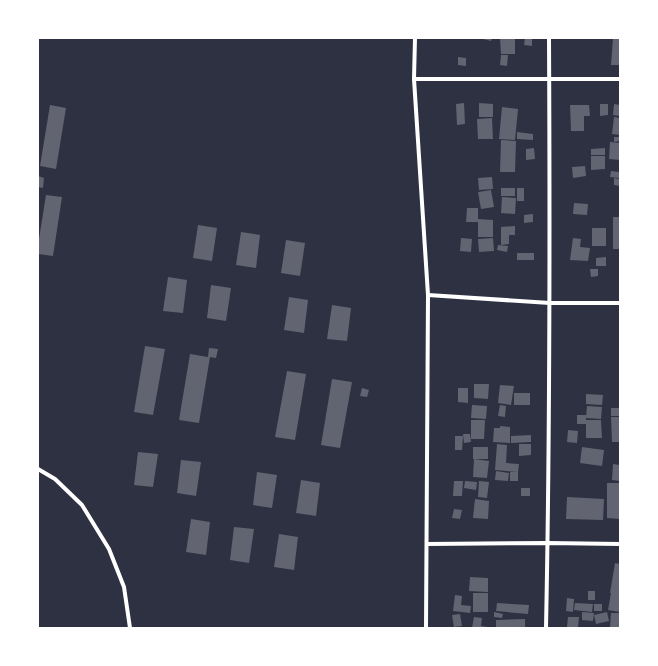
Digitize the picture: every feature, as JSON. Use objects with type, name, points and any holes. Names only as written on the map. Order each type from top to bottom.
[{"type":"street","points":[[415,38],[414,79],[428,295],[426,628]]},
{"type":"street","points":[[546,628],[550,303],[549,38]]},
{"type":"street","points":[[414,79],[620,79]]},
{"type":"street","points":[[428,295],[550,303],[620,302]]},
{"type":"street","points":[[38,469],[55,479],[82,505],[109,549],[124,587],[130,628]]},
{"type":"street","points":[[427,544],[620,544]]},
{"type":"building","points":[[479,38],[492,38],[491,41]]},
{"type":"building","points":[[500,38],[515,38],[515,54],[501,54]]},
{"type":"building","points":[[525,38],[532,38],[532,46],[524,45]]},
{"type":"building","points":[[613,38],[620,38],[620,65],[611,65]]},
{"type":"building","points":[[501,55],[508,55],[507,66],[500,65]]},
{"type":"building","points":[[458,57],[466,58],[466,66],[458,65]]},
{"type":"building","points":[[464,103],[465,124],[457,125],[456,104]]},
{"type":"building","points":[[479,103],[493,104],[493,117],[479,117]]},
{"type":"building","points":[[600,104],[608,104],[608,115],[600,116]]},
{"type":"building","points":[[614,104],[620,105],[620,116],[613,115]]},
{"type":"building","points":[[50,105],[66,108],[56,169],[40,166]]},
{"type":"building","points":[[570,105],[589,105],[590,116],[584,116],[584,131],[571,131]]},
{"type":"building","points":[[502,107],[518,109],[515,140],[499,139]]},
{"type":"building","points":[[614,117],[620,118],[620,135],[612,134]]},
{"type":"building","points":[[492,118],[493,139],[478,139],[477,119]]},
{"type":"building","points":[[517,132],[533,134],[533,140],[517,139]]},
{"type":"building","points":[[614,137],[620,137],[620,141],[614,142]]},
{"type":"building","points":[[501,140],[516,141],[515,172],[500,172]]},
{"type":"building","points":[[610,142],[620,143],[620,160],[609,159]]},
{"type":"building","points":[[534,148],[535,159],[526,160],[526,149]]},
{"type":"building","points":[[605,148],[605,155],[591,155],[591,149]]},
{"type":"building","points":[[591,156],[605,156],[605,169],[591,170]]},
{"type":"building","points":[[585,166],[586,176],[573,178],[572,167]]},
{"type":"building","points":[[611,171],[619,172],[619,178],[610,177]]},
{"type":"building","points":[[38,176],[44,178],[43,188],[38,187]]},
{"type":"building","points":[[492,177],[493,189],[479,190],[478,178]]},
{"type":"building","points":[[614,178],[620,179],[620,186],[614,185]]},
{"type":"building","points":[[501,188],[515,188],[515,196],[501,196]]},
{"type":"building","points":[[517,188],[524,188],[524,201],[517,201]]},
{"type":"building","points":[[491,190],[494,207],[481,209],[478,192]]},
{"type":"building","points":[[46,195],[62,197],[53,256],[38,254],[38,245]]},
{"type":"building","points":[[502,197],[516,198],[515,214],[501,213]]},
{"type":"building","points":[[574,203],[588,204],[587,215],[573,214]]},
{"type":"building","points":[[467,208],[478,208],[478,219],[493,220],[493,237],[478,237],[478,222],[466,222]]},
{"type":"building","points":[[533,214],[533,222],[524,223],[524,215]]},
{"type":"building","points":[[613,217],[620,217],[620,249],[613,249]]},
{"type":"building","points":[[198,225],[217,228],[212,261],[193,258]]},
{"type":"building","points":[[515,226],[515,235],[509,235],[509,244],[501,245],[501,227]]},
{"type":"building","points":[[592,228],[606,228],[606,246],[592,246]]},
{"type":"building","points":[[241,232],[260,235],[256,268],[236,265]]},
{"type":"building","points":[[461,238],[472,239],[471,252],[460,251]]},
{"type":"building","points":[[493,238],[494,251],[479,252],[478,239]]},
{"type":"building","points":[[573,238],[581,239],[580,247],[590,248],[588,261],[570,260]]},
{"type":"building","points":[[286,240],[305,243],[300,276],[281,273]]},
{"type":"building","points":[[498,245],[508,246],[507,252],[497,250]]},
{"type":"building","points":[[517,253],[534,253],[534,260],[517,260]]},
{"type":"building","points":[[606,257],[606,266],[596,266],[596,258]]},
{"type":"building","points":[[590,269],[598,269],[598,276],[591,277]]},
{"type":"building","points":[[168,277],[187,280],[183,313],[163,311]]},
{"type":"building","points":[[211,285],[231,288],[226,321],[207,318]]},
{"type":"building","points":[[289,297],[308,300],[304,333],[284,330]]},
{"type":"building","points":[[332,305],[351,308],[347,341],[327,339]]},
{"type":"building","points":[[145,346],[165,349],[153,415],[134,412]]},
{"type":"building","points":[[209,348],[218,349],[216,358],[210,357],[199,423],[179,420],[190,354],[208,357]]},
{"type":"building","points":[[287,371],[306,374],[295,440],[275,437]]},
{"type":"building","points":[[332,379],[352,382],[340,448],[321,445]]},
{"type":"building","points":[[474,384],[489,384],[488,399],[474,398]]},
{"type":"building","points":[[500,385],[514,386],[511,405],[498,403]]},
{"type":"building","points":[[362,388],[369,390],[367,397],[360,396]]},
{"type":"building","points":[[458,388],[468,388],[468,403],[458,402]]},
{"type":"building","points":[[514,393],[530,393],[530,405],[514,405]]},
{"type":"building","points":[[586,394],[603,395],[602,405],[586,404]]},
{"type":"building","points":[[472,405],[487,406],[486,419],[471,418]]},
{"type":"building","points":[[500,405],[506,406],[505,417],[498,416]]},
{"type":"building","points":[[587,406],[602,407],[601,419],[586,418]]},
{"type":"building","points":[[611,408],[620,408],[620,416],[611,416]]},
{"type":"building","points":[[577,415],[586,415],[586,420],[601,420],[602,438],[586,438],[586,424],[577,424]]},
{"type":"building","points":[[611,417],[620,417],[620,442],[612,442]]},
{"type":"building","points":[[471,420],[485,420],[484,439],[471,439]]},
{"type":"building","points":[[500,426],[510,427],[510,443],[493,442],[494,428],[500,428]]},
{"type":"building","points":[[568,430],[578,431],[577,443],[567,442]]},
{"type":"building","points":[[463,434],[470,434],[471,442],[464,443]]},
{"type":"building","points":[[531,435],[531,442],[511,443],[511,436]]},
{"type":"building","points":[[455,436],[463,436],[462,450],[455,450]]},
{"type":"building","points":[[497,444],[507,445],[506,463],[519,464],[518,472],[495,470]]},
{"type":"building","points":[[519,444],[531,444],[531,455],[519,456]]},
{"type":"building","points":[[473,447],[488,447],[488,459],[473,459]]},
{"type":"building","points":[[582,447],[604,450],[602,466],[580,463]]},
{"type":"building","points":[[138,452],[158,454],[153,487],[134,485]]},
{"type":"building","points":[[474,459],[489,461],[487,478],[473,477]]},
{"type":"building","points":[[181,460],[201,462],[196,496],[177,493]]},
{"type":"building","points":[[613,464],[620,465],[620,481],[612,480]]},
{"type":"building","points":[[496,471],[509,473],[508,481],[495,480]]},
{"type":"building","points":[[257,472],[277,475],[272,508],[253,505]]},
{"type":"building","points":[[510,472],[518,472],[518,481],[510,481]]},
{"type":"building","points":[[301,480],[320,483],[316,516],[296,513]]},
{"type":"building","points":[[454,481],[463,481],[462,496],[453,496]]},
{"type":"building","points":[[465,481],[477,482],[476,490],[464,488]]},
{"type":"building","points":[[479,481],[489,482],[487,498],[478,497]]},
{"type":"building","points":[[607,483],[620,483],[620,519],[607,518]]},
{"type":"building","points":[[521,488],[530,488],[530,496],[521,496]]},
{"type":"building","points":[[567,497],[604,499],[603,520],[566,519]]},
{"type":"building","points":[[475,499],[489,501],[488,519],[473,518]]},
{"type":"building","points":[[454,509],[462,510],[460,519],[452,518]]},
{"type":"building","points":[[191,519],[210,522],[206,555],[186,552]]},
{"type":"building","points":[[234,527],[254,529],[249,563],[230,560]]},
{"type":"building","points":[[279,534],[298,537],[294,570],[274,567]]},
{"type":"building","points":[[615,563],[620,564],[620,612],[608,610]]},
{"type":"building","points":[[470,577],[488,578],[488,592],[469,591]]},
{"type":"building","points":[[588,591],[595,591],[595,600],[588,600]]},
{"type":"building","points":[[473,593],[488,593],[488,612],[473,612]]},
{"type":"building","points":[[455,595],[462,596],[461,605],[471,606],[470,613],[453,611]]},
{"type":"building","points":[[567,598],[574,599],[573,612],[566,611]]},
{"type":"building","points":[[497,603],[529,605],[528,614],[496,611]]},
{"type":"building","points":[[575,603],[593,604],[592,612],[574,610]]},
{"type":"building","points":[[594,604],[602,604],[602,611],[594,611]]},
{"type":"building","points":[[494,612],[503,614],[502,618],[494,617]]},
{"type":"building","points":[[582,612],[594,613],[593,621],[582,620]]},
{"type":"building","points":[[607,612],[609,621],[596,624],[594,615]]},
{"type":"building","points":[[611,613],[620,613],[620,628],[610,628]]},
{"type":"building","points":[[460,614],[462,626],[454,627],[452,615]]},
{"type":"building","points":[[474,617],[482,618],[481,626],[488,628],[472,628]]},
{"type":"building","points":[[568,617],[579,617],[578,628],[567,627]]},
{"type":"building","points":[[525,619],[525,628],[496,628],[496,620]]}]
